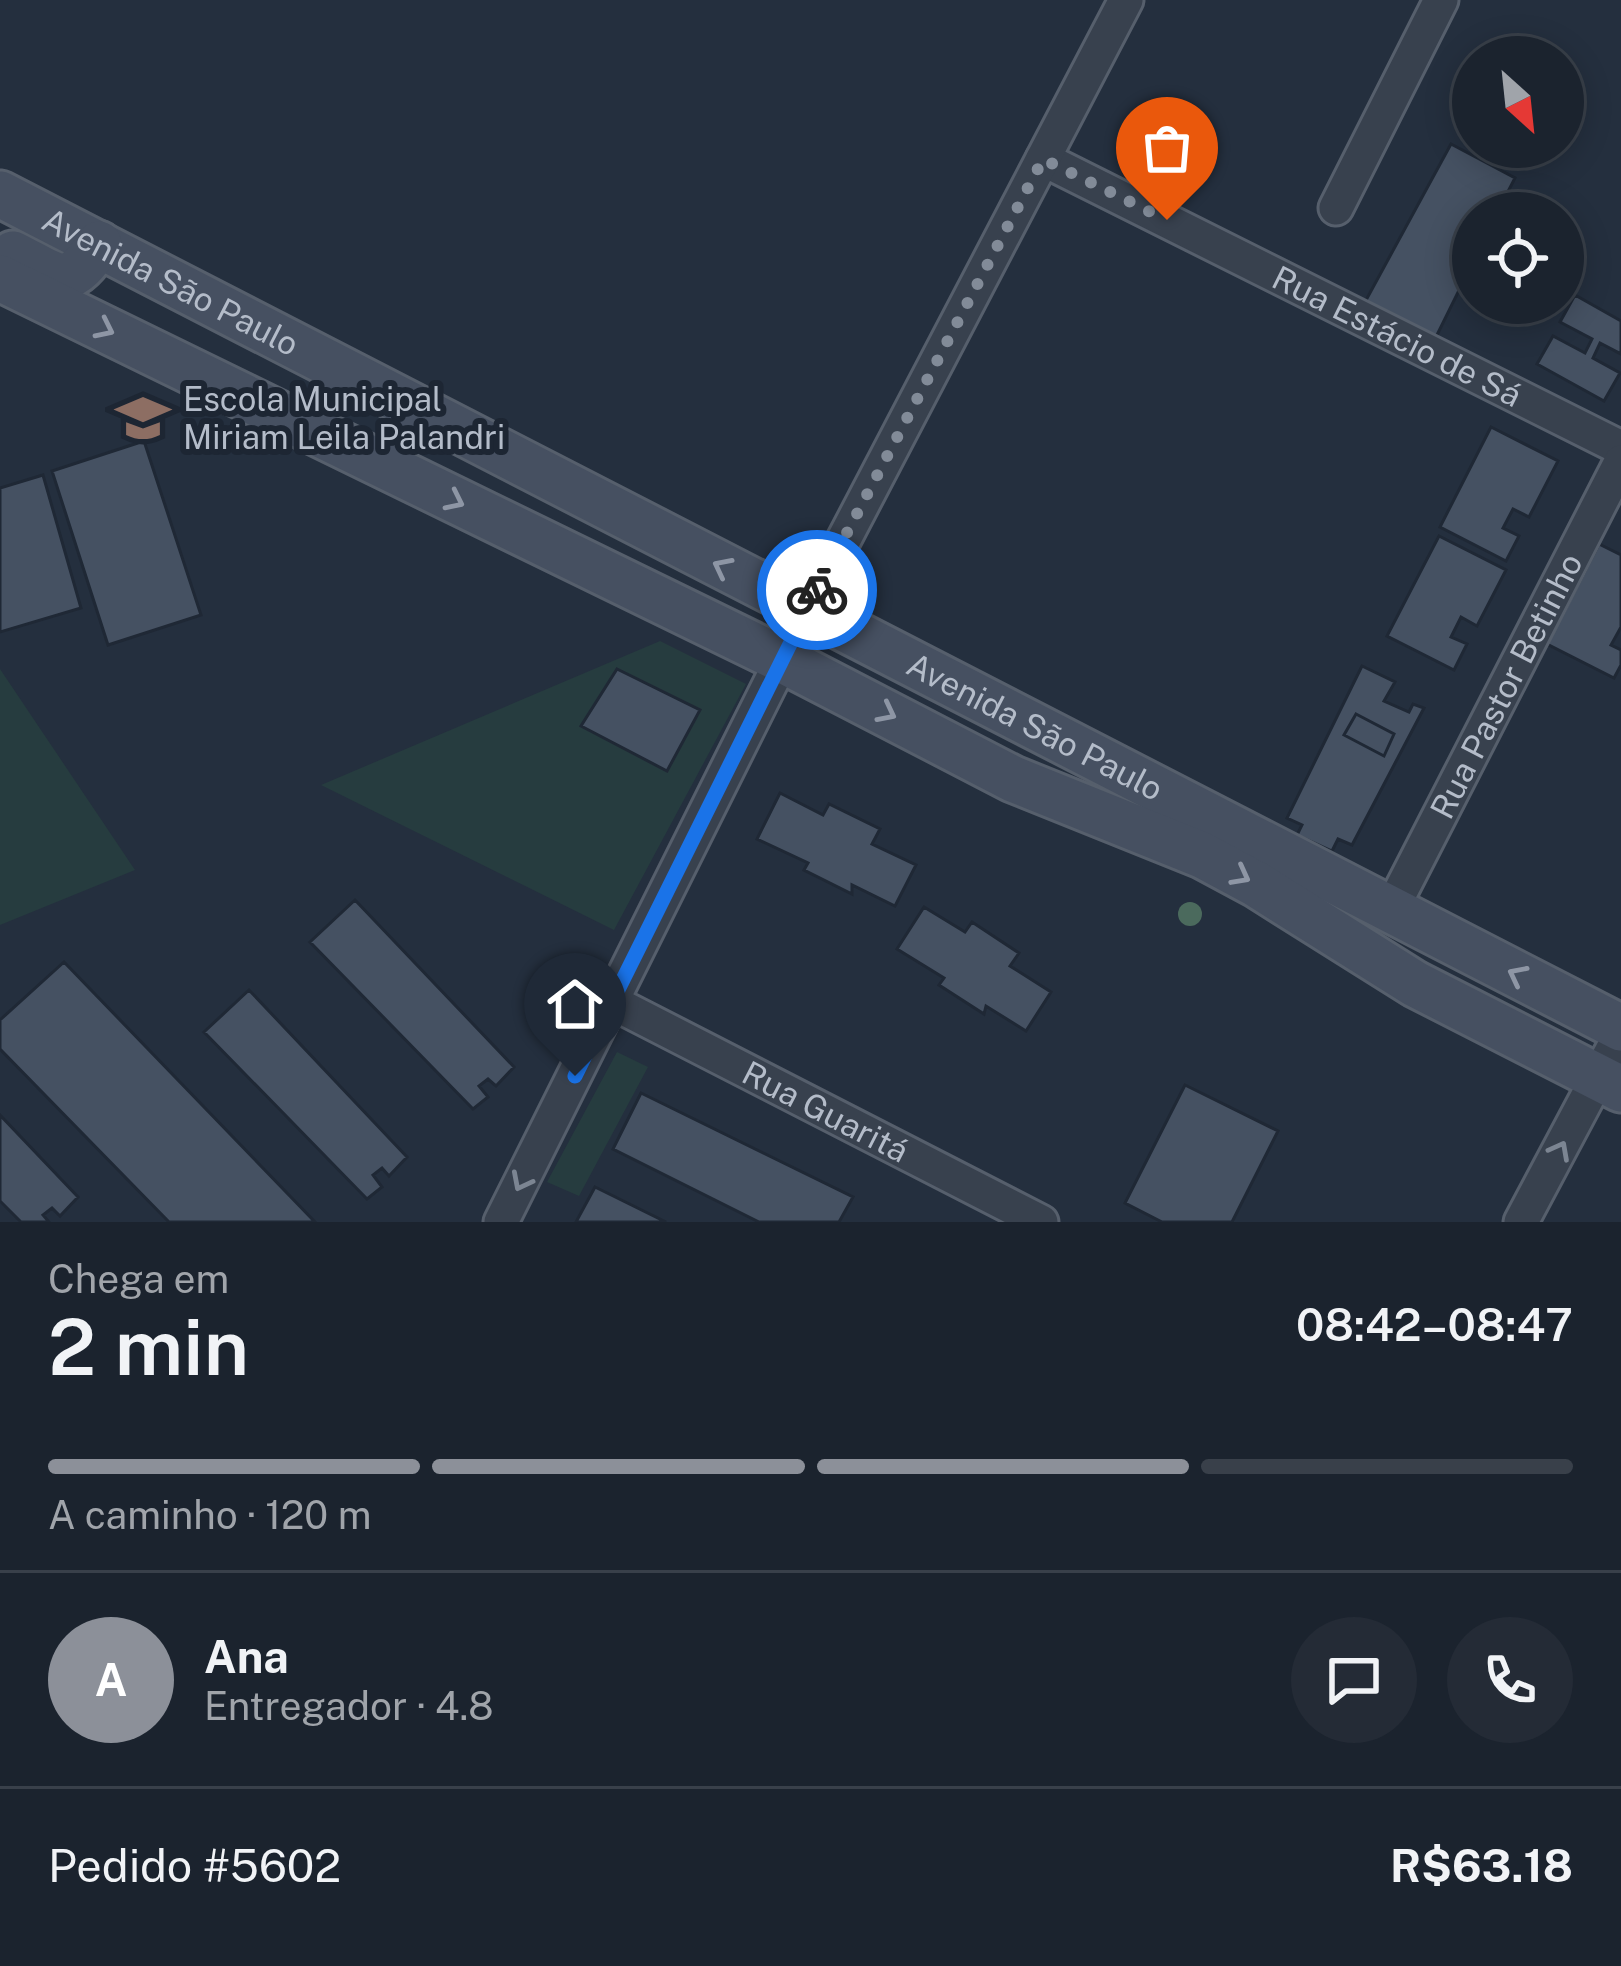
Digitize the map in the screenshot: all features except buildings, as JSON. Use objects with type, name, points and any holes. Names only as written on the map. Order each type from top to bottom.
[{"type":"main road","name":"Avenida São Paulo","points":[[0,194],[1621,1031]]},
{"type":"main road","points":[[0,247],[59,277],[71,277],[82,270],[99,244]]},
{"type":"main road","name":"Avenida São Paulo","points":[[0,278],[783,660],[1012,779],[1202,855],[1415,984],[1610,1083]]},
{"type":"street","points":[[501,1222],[807,610],[1126,0]]},
{"type":"street","points":[[1336,208],[1441,0]]},
{"type":"street","name":"Rua Estácio de Sá","points":[[1043,159],[1621,448]]},
{"type":"street","name":"Rua Pastor Betinho","points":[[1391,910],[1621,462]]},
{"type":"street","name":"Rua Guaritá","points":[[612,1003],[1041,1222]]},
{"type":"street","points":[[1521,1222],[1610,1083],[1621,1031]]},
{"type":"green space","points":[[660,641],[746,684],[614,930],[321,785]]},
{"type":"green space","points":[[0,669],[135,870],[0,925]]},
{"type":"green space","points":[[617,1052],[648,1067],[579,1196],[547,1182]]},
{"type":"way so far","points":[[817,590],[1043,159],[1167,220]]},
{"type":"place","name":"Escola Municipal Miriam Leila Palandri","points":[[143,418]]},
{"type":"route","points":[[575,1076],[817,590]]}]
